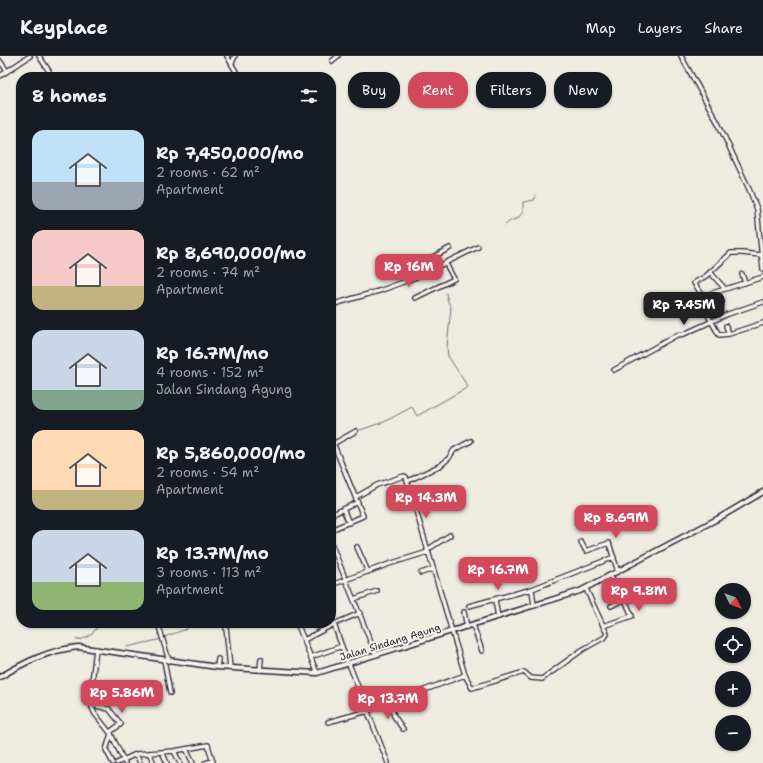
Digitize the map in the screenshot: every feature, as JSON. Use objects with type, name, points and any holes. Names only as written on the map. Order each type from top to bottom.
[{"type":"main road","name":"Jalan Sindang Agung","points":[[0,677],[24,663],[48,653],[78,647],[217,667],[317,673],[586,589],[719,518],[763,492]]},
{"type":"street","points":[[0,76],[30,56]]},
{"type":"street","points":[[39,56],[48,72]]},
{"type":"street","points":[[227,56],[236,72]]},
{"type":"street","points":[[232,63],[235,56]]},
{"type":"street","points":[[332,61],[338,56]]},
{"type":"street","points":[[681,56],[726,139],[757,209],[761,222],[763,269]]},
{"type":"street","points":[[0,61],[7,71]]},
{"type":"street","points":[[336,304],[382,290],[446,264],[478,247]]},
{"type":"street","points":[[434,269],[431,258],[450,248]]},
{"type":"street","points":[[703,296],[694,283],[710,272],[731,254],[762,254]]},
{"type":"street","points":[[416,298],[454,279],[446,264]]},
{"type":"street","points":[[710,272],[725,289]]},
{"type":"street","points":[[742,274],[745,283]]},
{"type":"street","points":[[763,277],[703,296],[700,299],[719,334],[729,334],[763,323]]},
{"type":"street","points":[[708,312],[722,302]]},
{"type":"street","points":[[614,370],[676,335],[684,334],[712,321],[763,302]]},
{"type":"street","points":[[726,326],[729,334]]},
{"type":"street","points":[[336,444],[356,431]]},
{"type":"street","points":[[408,481],[441,465],[449,458],[454,450],[471,441]]},
{"type":"street","points":[[336,453],[363,516],[348,521],[336,527]]},
{"type":"street","points":[[356,497],[377,485],[404,476],[406,477],[451,632],[465,675],[472,688],[523,673],[531,678],[542,679],[605,637],[607,634],[586,589]]},
{"type":"street","points":[[336,512],[358,502]]},
{"type":"street","points":[[343,509],[348,521]]},
{"type":"street","points":[[336,583],[428,551],[450,535]]},
{"type":"street","points":[[580,542],[586,550],[609,543],[618,572]]},
{"type":"street","points":[[357,547],[368,572]]},
{"type":"street","points":[[336,557],[376,655]]},
{"type":"street","points":[[469,606],[532,589],[614,558]]},
{"type":"street","points":[[421,573],[433,569]]},
{"type":"street","points":[[603,626],[632,617],[625,599],[610,576]]},
{"type":"street","points":[[532,589],[534,606]]},
{"type":"street","points":[[354,599],[376,591]]},
{"type":"street","points":[[611,606],[625,599]]},
{"type":"street","points":[[495,600],[498,617]]},
{"type":"street","points":[[464,612],[468,627]]},
{"type":"street","points":[[336,623],[360,613]]},
{"type":"street","points":[[473,625],[482,651]]},
{"type":"street","points":[[159,628],[167,660],[170,693]]},
{"type":"street","points":[[226,628],[230,668]]},
{"type":"street","points":[[299,628],[317,673]]},
{"type":"street","points":[[304,640],[326,628]]},
{"type":"street","points":[[335,628],[388,763]]},
{"type":"street","points":[[310,657],[342,646]]},
{"type":"street","points":[[96,649],[91,690],[94,714],[110,733],[125,762]]},
{"type":"street","points":[[217,667],[218,659]]},
{"type":"street","points":[[260,670],[261,659]]},
{"type":"street","points":[[328,722],[368,711],[465,675]]},
{"type":"street","points":[[390,703],[394,716],[403,729]]},
{"type":"street","points":[[92,705],[109,709],[121,724],[110,733],[106,750],[113,763]]},
{"type":"street","points":[[118,763],[125,762],[136,754],[174,751],[208,745],[213,762],[205,763]]},
{"type":"street","points":[[186,749],[193,763]]},
{"type":"street","points":[[174,751],[180,763]]},
{"type":"street","points":[[162,752],[167,763]]},
{"type":"street","points":[[149,753],[154,763]]},
{"type":"street","points":[[136,754],[140,763]]},
{"type":"waterway","points":[[504,226],[510,221],[518,218],[523,212],[523,202],[534,200],[536,195]]},
{"type":"waterway","points":[[360,430],[384,422],[412,407],[417,416],[468,387],[448,356],[447,347],[451,307],[446,293]]},
{"type":"waterway","points":[[336,526],[346,521]]},
{"type":"waterway","points":[[76,640],[84,639],[97,628]]},
{"type":"waterway","points":[[164,637],[187,628]]},
{"type":"waterway","points":[[127,647],[162,639]]}]
